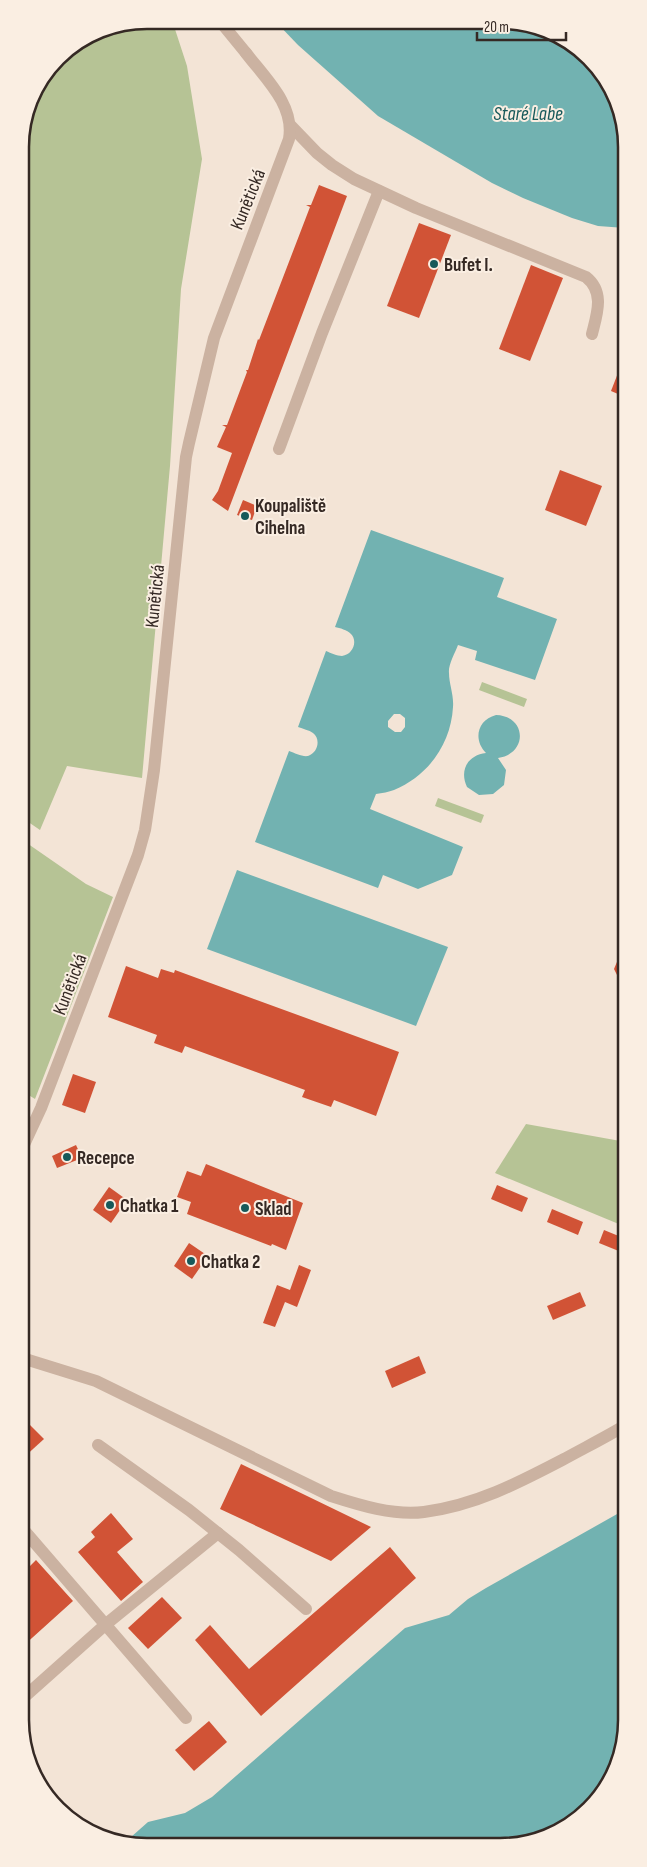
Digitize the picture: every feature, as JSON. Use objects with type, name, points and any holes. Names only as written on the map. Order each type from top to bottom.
[{"type":"street","points":[[227,29],[283,104],[291,126],[317,153],[332,165],[379,191],[416,208],[586,277],[593,282],[597,290],[597,315],[592,334]]},
{"type":"street","name":"Kunětická","points":[[29,1134],[41,1108],[138,855],[145,830],[156,760],[186,457],[214,338],[286,151],[291,126]]},
{"type":"street","points":[[279,449],[322,333],[379,191]]},
{"type":"street","points":[[29,1360],[96,1381],[331,1496],[363,1506],[390,1511],[423,1512],[489,1496],[531,1476],[618,1429]]},
{"type":"street","points":[[98,1445],[189,1510],[306,1609]]},
{"type":"street","points":[[29,1693],[105,1625],[218,1533]]},
{"type":"street","points":[[29,1536],[186,1718]]},
{"type":"green space","points":[[175,29],[187,66],[202,159],[181,289],[170,466],[142,778],[67,766],[40,830],[29,822],[30,131],[38,102],[49,81],[63,63],[75,53],[95,41],[124,31]]},
{"type":"green space","points":[[482,682],[527,699],[524,707],[479,690]]},
{"type":"green space","points":[[438,798],[484,815],[481,823],[435,806]]},
{"type":"green space","points":[[29,845],[86,884],[113,897],[35,1099],[29,1095]]},
{"type":"green space","points":[[526,1124],[618,1141],[618,1224],[495,1173]]},
{"type":"water","name":"Staré Labe","points":[[283,29],[500,29],[523,31],[552,41],[584,63],[598,81],[612,109],[616,124],[618,147],[618,227],[598,226],[572,218],[492,183],[378,116]]},
{"type":"water","points":[[371,530],[504,578],[497,597],[557,619],[535,680],[475,660],[477,651],[458,645],[449,670],[453,698],[451,721],[448,734],[436,757],[406,784],[388,792],[376,794],[370,809],[463,847],[452,875],[418,889],[383,875],[378,888],[255,842],[289,751],[308,756],[316,749],[318,742],[313,733],[298,727],[326,651],[338,656],[346,655],[352,650],[354,644],[351,634],[335,627]],"holes":[[[394,714],[400,714],[405,718],[405,727],[401,732],[395,732],[388,727],[388,721]]]},
{"type":"water","points":[[496,715],[506,717],[514,722],[520,735],[519,743],[515,750],[508,755],[498,758],[506,770],[504,785],[493,794],[479,795],[467,787],[464,775],[465,769],[470,760],[486,753],[479,742],[479,731],[485,721]]},
{"type":"water","points":[[237,870],[448,947],[416,1026],[207,949]]},
{"type":"water","points":[[618,1514],[618,1728],[616,1743],[612,1758],[598,1786],[584,1804],[572,1814],[538,1832],[523,1836],[500,1838],[131,1837],[148,1822],[185,1813],[212,1797],[405,1628],[449,1615],[468,1599]]},
{"type":"building","points":[[319,185],[347,196],[228,511],[212,500],[218,491],[232,453],[217,447],[226,427],[222,425],[227,425],[247,372],[246,370],[248,370],[258,339],[310,207],[306,205],[311,205]]},
{"type":"building","points":[[419,223],[451,235],[419,318],[387,306]]},
{"type":"building","points":[[531,265],[563,278],[530,361],[499,349]]},
{"type":"building","points":[[618,373],[618,394],[611,391]]},
{"type":"building","points":[[560,470],[602,486],[586,526],[545,510]]},
{"type":"building","points":[[243,500],[257,506],[252,520],[237,515]]},
{"type":"building","points":[[618,959],[618,977],[614,969]]},
{"type":"building","points":[[126,966],[158,978],[161,969],[174,973],[175,970],[399,1052],[376,1116],[334,1100],[331,1107],[302,1097],[305,1090],[185,1046],[182,1053],[154,1043],[157,1035],[108,1017]]},
{"type":"building","points":[[73,1074],[96,1082],[85,1113],[62,1105]]},
{"type":"building","name":"Recepce","points":[[76,1145],[82,1158],[57,1168],[52,1156]]},
{"type":"building","name":"Sklad","points":[[206,1164],[303,1203],[286,1250],[187,1214],[191,1202],[177,1197],[187,1171],[201,1176]]},
{"type":"building","points":[[497,1185],[528,1198],[522,1212],[491,1199]]},
{"type":"building","name":"Chatka 1","points":[[109,1187],[127,1200],[111,1223],[93,1210]]},
{"type":"building","points":[[552,1209],[583,1222],[578,1235],[547,1222]]},
{"type":"building","points":[[604,1230],[618,1236],[618,1251],[599,1243]]},
{"type":"building","name":"Chatka 2","points":[[189,1243],[208,1256],[192,1279],[174,1266]]},
{"type":"building","points":[[299,1265],[311,1270],[297,1307],[285,1302],[275,1327],[263,1323],[277,1285],[290,1290]]},
{"type":"building","points":[[580,1292],[586,1306],[553,1320],[547,1306]]},
{"type":"building","points":[[419,1356],[426,1373],[392,1388],[385,1371]]},
{"type":"building","points":[[29,1424],[44,1439],[29,1453]]},
{"type":"building","points":[[241,1464],[371,1527],[331,1561],[220,1509]]},
{"type":"building","points":[[111,1513],[133,1539],[117,1552],[143,1582],[121,1601],[78,1552],[95,1537],[91,1532]]},
{"type":"building","points":[[390,1547],[416,1578],[261,1716],[195,1640],[210,1625],[249,1669]]},
{"type":"building","points":[[36,1560],[73,1601],[29,1641],[29,1567]]},
{"type":"building","points":[[162,1597],[182,1618],[148,1649],[128,1628]]},
{"type":"building","points":[[209,1721],[227,1742],[194,1771],[175,1750]]},
{"type":"place","name":"Bufet I.","points":[[434,264]]},
{"type":"place","name":"Koupaliště Cihelna","points":[[245,516]]},
{"type":"place","name":"Recepce","points":[[67,1157]]},
{"type":"place","name":"Chatka 1","points":[[110,1205]]},
{"type":"place","name":"Sklad","points":[[245,1208]]},
{"type":"place","name":"Chatka 2","points":[[191,1261]]}]
